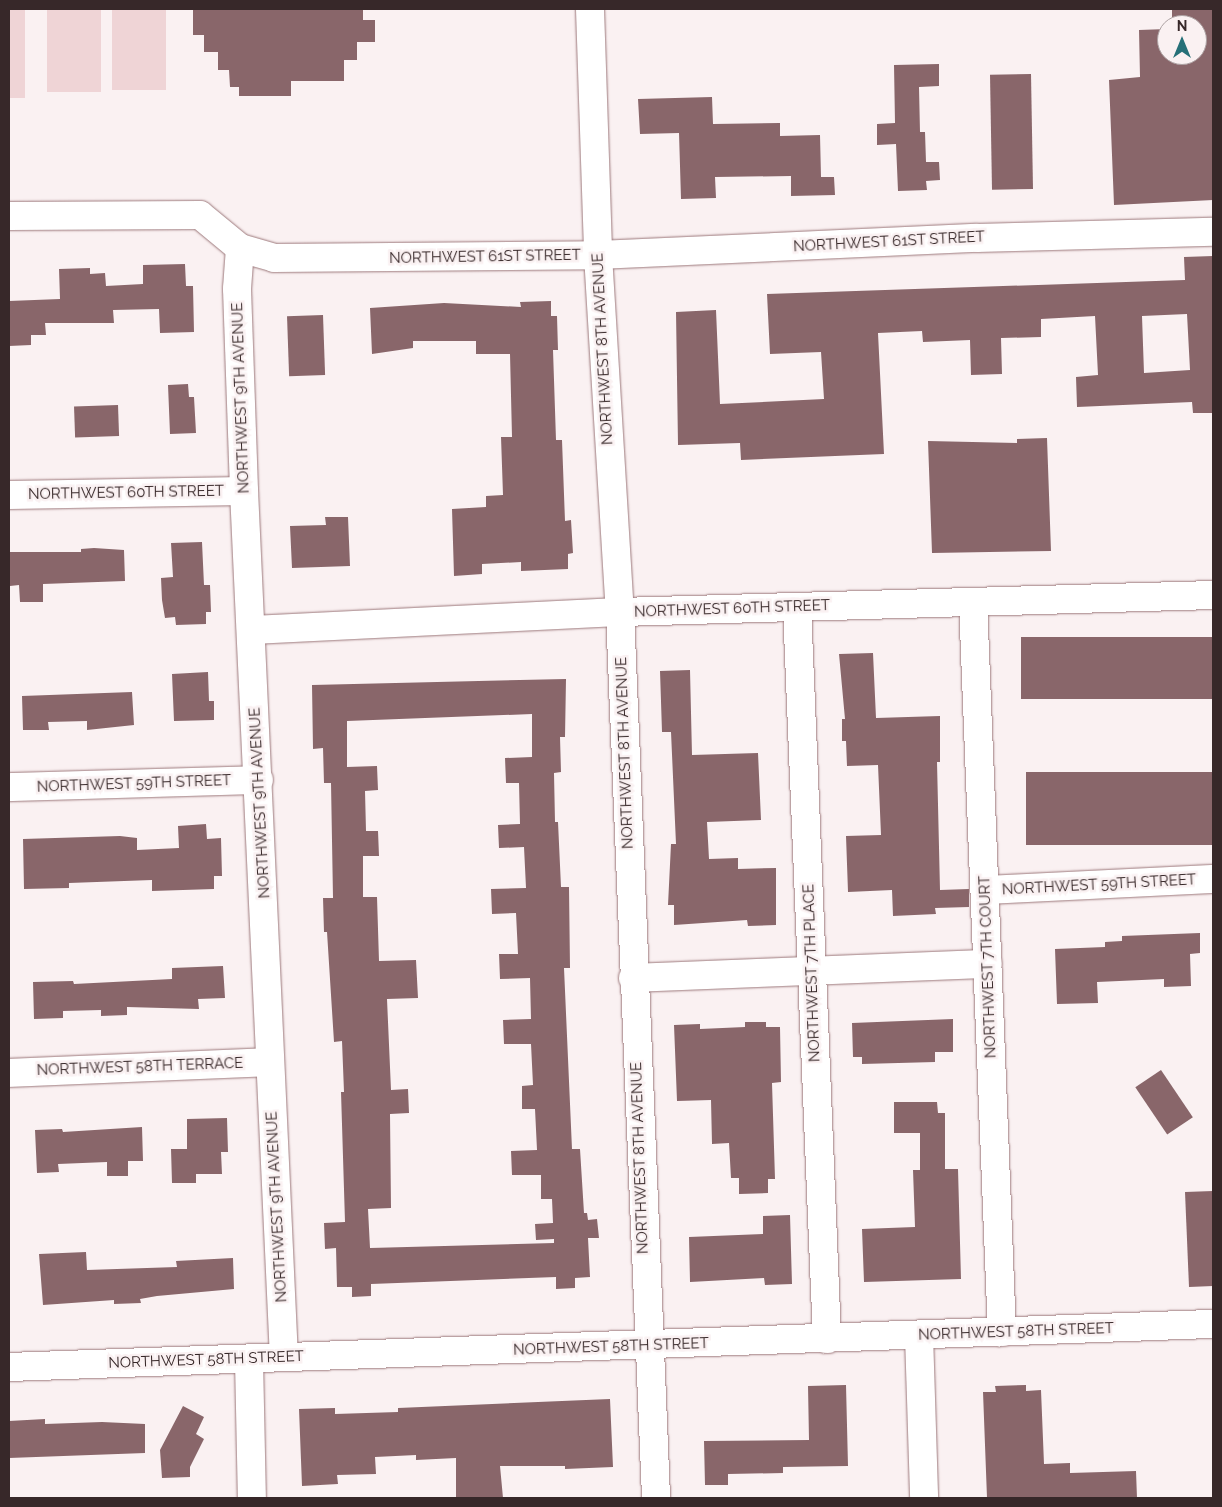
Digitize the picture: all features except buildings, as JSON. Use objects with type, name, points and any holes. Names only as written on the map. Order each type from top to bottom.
[{"type":"street","name":"NORTHWEST 8TH AVENUE","points":[[590,9],[598,256],[620,612],[648,1346],[656,1498]]},
{"type":"street","name":"NORTHWEST 61ST STREET","points":[[9,216],[200,215],[240,248],[274,258],[598,256],[967,238],[1213,232]]},
{"type":"street","name":"NORTHWEST 9TH AVENUE","points":[[240,248],[237,289],[244,491],[259,780],[284,1357]]},
{"type":"street","name":"NORTHWEST 60TH STREET","points":[[9,495],[244,491]]},
{"type":"street","name":"NORTHWEST 60TH STREET","points":[[251,630],[620,612],[1213,595]]},
{"type":"street","name":"NORTHWEST 7TH COURT","points":[[973,602],[1002,1332]]},
{"type":"street","name":"NORTHWEST 7TH PLACE","points":[[798,607],[826,1339]]},
{"type":"street","name":"NORTHWEST 59TH STREET","points":[[9,787],[259,780]]},
{"type":"street","name":"NORTHWEST 59TH STREET","points":[[985,890],[1213,879]]},
{"type":"street","points":[[634,978],[988,964]]},
{"type":"street","name":"NORTHWEST 58TH TERRACE","points":[[9,1072],[270,1062]]},
{"type":"street","name":"NORTHWEST 58TH STREET","points":[[9,1367],[648,1346],[1213,1324]]},
{"type":"street","points":[[918,1335],[924,1498]]},
{"type":"street","points":[[249,1360],[252,1498]]},
{"type":"shaded area","points":[[9,9],[25,9],[25,98],[9,98]]},
{"type":"shaded area","points":[[47,9],[101,9],[101,92],[47,92]]},
{"type":"shaded area","points":[[112,9],[166,9],[166,90],[112,90]]}]
